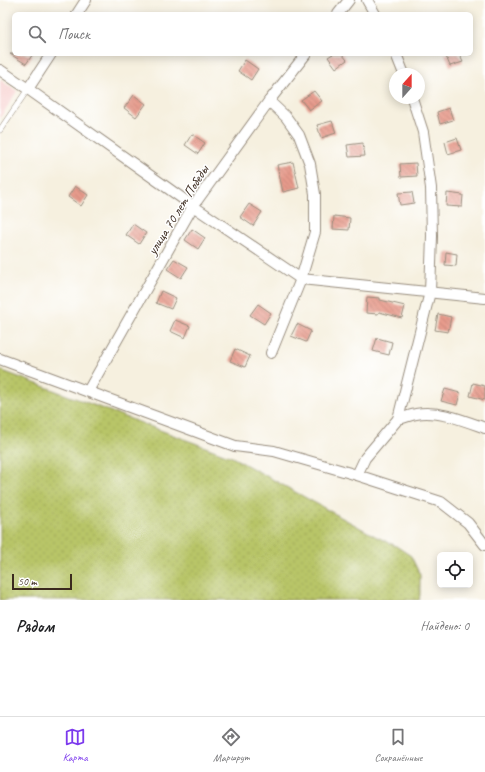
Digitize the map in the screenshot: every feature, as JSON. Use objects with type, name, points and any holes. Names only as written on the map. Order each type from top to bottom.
[{"type":"street","points":[[78,12],[86,0]]},
{"type":"street","points":[[340,12],[349,0]]},
{"type":"street","points":[[367,0],[374,12]]},
{"type":"street","points":[[28,89],[50,56]]},
{"type":"street","name":"улица 70 лет Победы","points":[[88,391],[193,206],[269,101],[304,56]]},
{"type":"street","points":[[397,56],[402,68]]},
{"type":"street","points":[[0,70],[193,206],[301,279],[485,298]]},
{"type":"street","points":[[269,101],[286,117],[300,135],[310,164],[315,194],[315,232],[301,279],[271,352]]},
{"type":"street","points":[[357,475],[365,458],[398,419],[430,292],[432,236],[431,188],[423,132],[414,104]]},
{"type":"street","points":[[0,359],[235,446],[274,451],[357,475],[441,502],[468,523],[485,545]]},
{"type":"street","points":[[398,419],[417,414],[432,413],[456,418],[485,428]]},
{"type":"lane","points":[[0,130],[28,89]]},
{"type":"shaded area","points":[[0,80],[17,91],[0,118]]},
{"type":"green space","points":[[0,370],[232,457],[375,536],[396,546],[411,556],[420,575],[419,600],[0,600]]},
{"type":"building","points":[[13,56],[32,56],[26,64]]},
{"type":"building","points":[[344,56],[347,60],[336,68],[328,57]]},
{"type":"building","points":[[446,56],[460,56],[463,62],[450,66]]},
{"type":"building","points":[[245,60],[258,69],[251,80],[238,71]]},
{"type":"building","points":[[314,91],[322,101],[309,110],[301,100]]},
{"type":"building","points":[[134,95],[146,104],[136,117],[124,108]]},
{"type":"building","points":[[449,108],[453,120],[440,124],[437,112]]},
{"type":"building","points":[[332,121],[336,133],[321,138],[317,125]]},
{"type":"building","points":[[192,134],[205,143],[198,154],[185,145]]},
{"type":"building","points":[[457,138],[461,150],[448,154],[445,142]]},
{"type":"building","points":[[363,143],[365,156],[349,157],[347,145]]},
{"type":"building","points":[[293,162],[299,188],[283,192],[277,165]]},
{"type":"building","points":[[416,163],[417,176],[401,177],[400,164]]},
{"type":"building","points":[[75,186],[88,195],[81,206],[68,197]]},
{"type":"building","points":[[412,192],[414,203],[400,205],[398,193]]},
{"type":"building","points":[[447,193],[463,195],[462,207],[446,206]]},
{"type":"building","points":[[249,204],[262,212],[253,226],[240,217]]},
{"type":"building","points":[[334,216],[350,218],[349,230],[333,229]]},
{"type":"building","points":[[133,224],[146,233],[139,244],[126,235]]},
{"type":"building","points":[[192,229],[205,238],[198,249],[185,240]]},
{"type":"building","points":[[446,252],[457,254],[456,266],[445,265]]},
{"type":"building","points":[[174,259],[188,267],[181,278],[167,269]]},
{"type":"building","points":[[161,291],[176,298],[171,309],[156,303]]},
{"type":"building","points":[[367,297],[380,298],[380,300],[405,306],[402,318],[379,312],[378,314],[366,313]]},
{"type":"building","points":[[258,304],[271,313],[264,324],[250,315]]},
{"type":"building","points":[[438,314],[451,317],[448,332],[435,330]]},
{"type":"building","points":[[175,320],[190,326],[185,338],[170,331]]},
{"type":"building","points":[[297,324],[311,331],[306,342],[291,336]]},
{"type":"building","points":[[377,338],[392,342],[389,355],[373,351]]},
{"type":"building","points":[[235,349],[250,356],[245,367],[230,361]]},
{"type":"building","points":[[473,383],[485,386],[485,400],[470,396]]},
{"type":"building","points":[[445,389],[460,393],[457,405],[441,401]]}]
